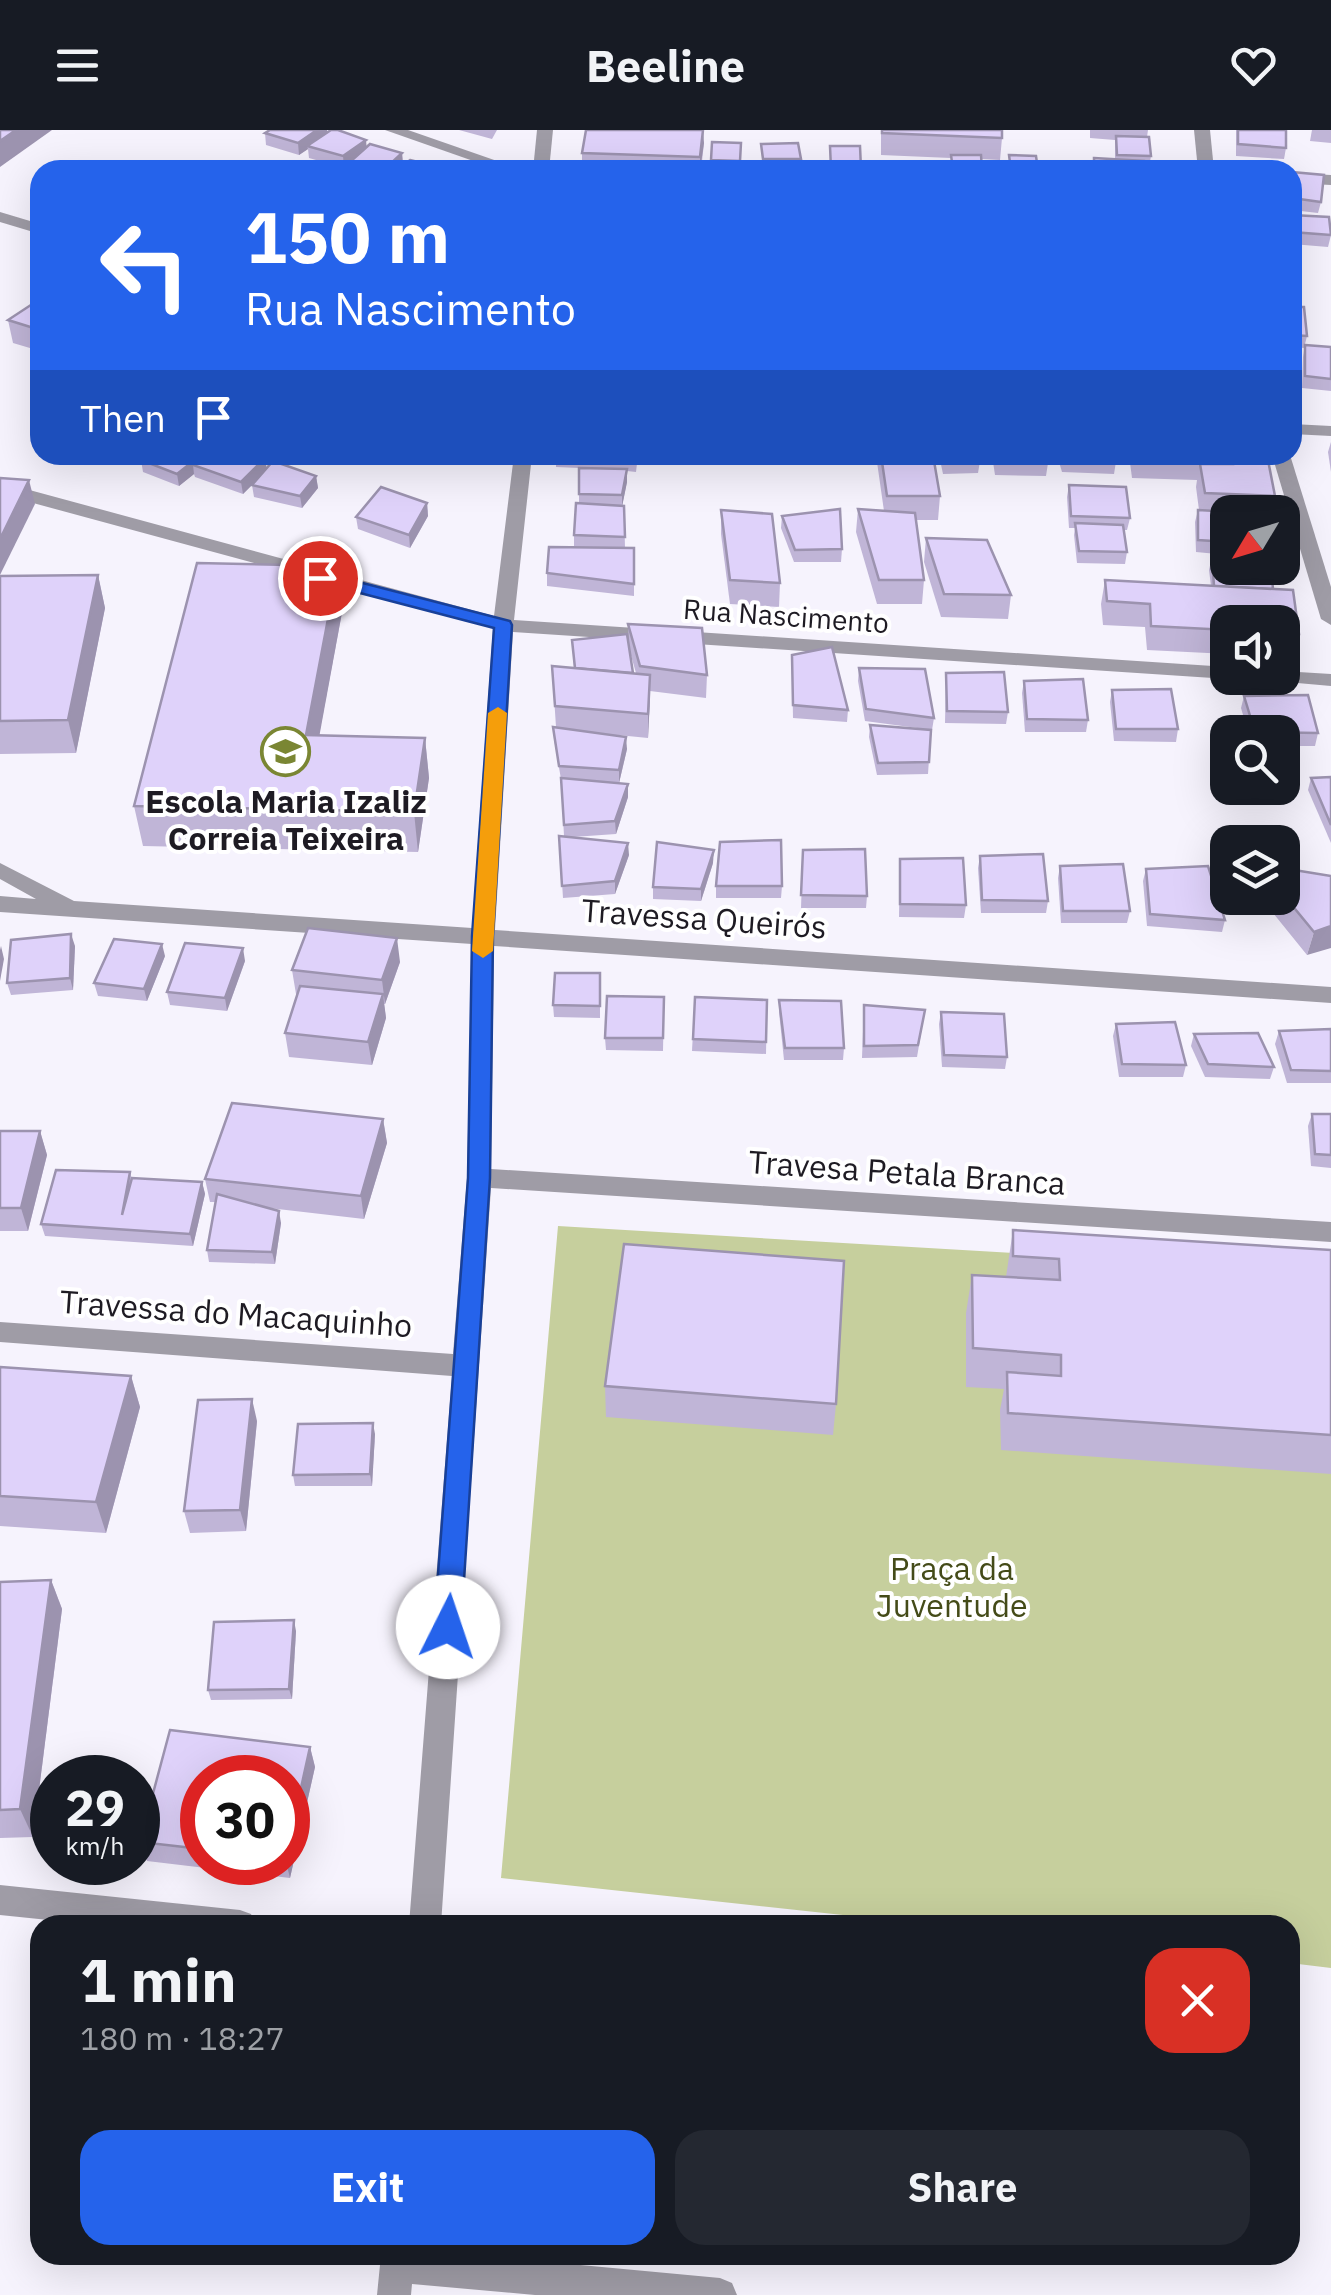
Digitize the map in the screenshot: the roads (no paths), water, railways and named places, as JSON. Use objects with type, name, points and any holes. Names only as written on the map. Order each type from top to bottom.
[{"type":"street","points":[[393,130],[484,160]]},
{"type":"street","points":[[542,160],[546,130]]},
{"type":"street","points":[[1202,130],[1205,160]]},
{"type":"street","points":[[1302,179],[1331,180]]},
{"type":"street","points":[[0,217],[30,227]]},
{"type":"street","points":[[1302,429],[1331,431]]},
{"type":"street","points":[[426,1915],[479,1178],[483,936],[503,625],[522,465]]},
{"type":"street","points":[[1284,465],[1331,619]]},
{"type":"street","name":"Rua Nascimento","points":[[0,488],[503,625],[1210,672]]},
{"type":"street","points":[[1300,677],[1331,680]]},
{"type":"street","name":"Travessa Queirós","points":[[0,870],[72,908]]},
{"type":"street","name":"Travessa Queirós","points":[[0,904],[1331,995]]},
{"type":"street","name":"Travesa Petala Branca","points":[[479,1178],[1331,1232]]},
{"type":"street","name":"Travessa do Macaquinho","points":[[0,1332],[467,1366]]},
{"type":"street","points":[[0,1900],[144,1915]]},
{"type":"street","points":[[396,2272],[720,2295]]},
{"type":"place","name":"Escola Maria Izaliz Correia Teixeira","points":[[286,752]]},
{"type":"park label","name":"Praça da Juventude","points":[[952,1588]]}]
